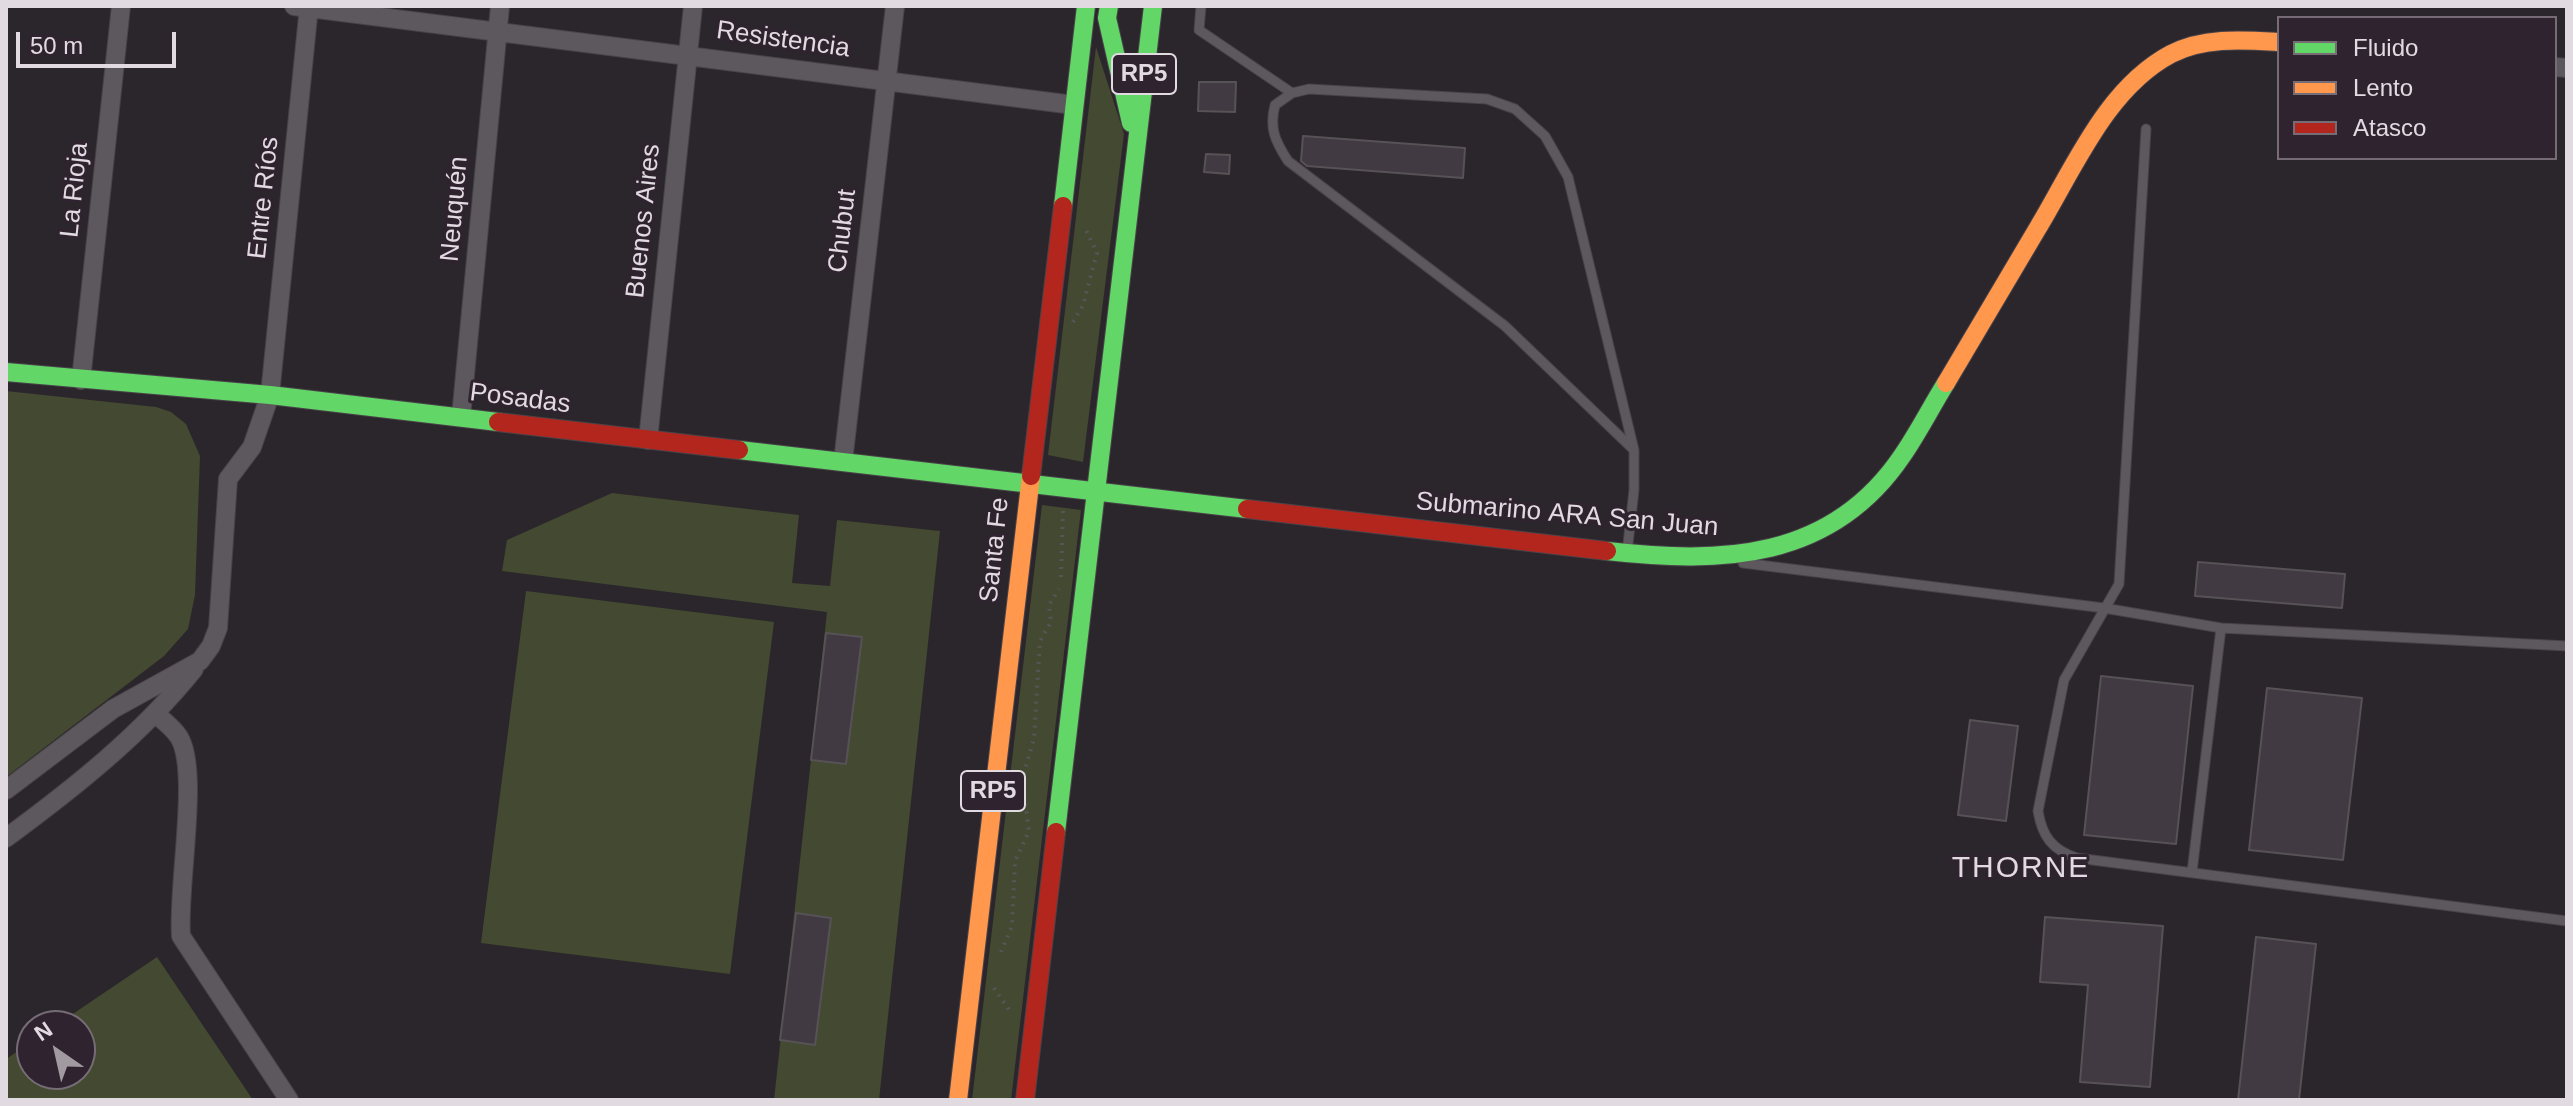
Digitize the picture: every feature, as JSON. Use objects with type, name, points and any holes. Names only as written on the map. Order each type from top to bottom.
[{"type":"street","name":"La Rioja","points":[[81,380],[121,6]]},
{"type":"street","name":"Resistencia","points":[[304,6],[1074,105]]},
{"type":"street","name":"Entre Ríos","points":[[6,838],[157,715],[211,646],[218,628],[228,479],[252,447],[270,395],[304,6]]},
{"type":"street","name":"Neuquén","points":[[461,417],[500,6]]},
{"type":"street","name":"Buenos Aires","points":[[648,440],[693,6]]},
{"type":"street","name":"Chubut","points":[[843,462],[895,6]]},
{"type":"street","name":"Santa Fe","points":[[958,1100],[1086,6]]},
{"type":"street","points":[[1109,6],[1107,18],[1136,143]]},
{"type":"street","name":"RP5","points":[[1025,1100],[1153,6]]},
{"type":"street","name":"Submarino ARA San Juan","points":[[1028,483],[1627,553],[1704,558],[1791,545],[1824,531],[1878,488],[1901,458],[2099,125],[2137,76],[2161,59],[2215,40],[2277,42]]},
{"type":"street","name":"Posadas","points":[[6,372],[270,395],[1028,483]]},
{"type":"street","points":[[6,790],[113,709],[200,661]]},
{"type":"street","points":[[157,715],[179,737],[190,778],[178,905],[181,936],[289,1100]]},
{"type":"lane","points":[[1201,6],[1199,30],[1292,93]]},
{"type":"lane","points":[[1627,553],[1634,490],[1634,450],[1568,177],[1545,136],[1515,109],[1487,99],[1309,89],[1292,93],[1275,105],[1271,123],[1276,143],[1288,161],[1505,326],[1634,450]]},
{"type":"lane","points":[[2146,129],[2119,584],[2078,651],[2055,710],[2038,811],[2041,828],[2061,853],[2077,858],[2567,921]]},
{"type":"lane","points":[[1704,558],[2104,608],[2221,628],[2567,646]]},
{"type":"lane","points":[[2192,872],[2221,628]]},
{"type":"path","points":[[1071,325],[1083,305],[1097,253],[1081,223]]},
{"type":"path","points":[[997,959],[1012,926],[1015,861],[1029,831],[1022,779],[1034,739],[1040,641],[1051,622],[1049,605],[1061,579],[1059,564],[1064,487]]},
{"type":"path","points":[[990,981],[1012,1017]]},
{"type":"green space","points":[[1096,47],[1124,134],[1083,462],[1048,455]]},
{"type":"green space","points":[[6,391],[156,407],[171,412],[186,424],[200,456],[195,595],[188,629],[164,656],[6,777]]},
{"type":"green space","points":[[612,493],[799,515],[792,583],[830,586],[837,520],[940,531],[879,1100],[774,1100],[827,612],[502,571],[507,540]]},
{"type":"green space","points":[[1042,505],[1081,510],[1011,1100],[972,1100]]},
{"type":"green space","points":[[526,591],[774,622],[730,974],[481,943]]},
{"type":"green space","points":[[157,957],[253,1100],[6,1100],[6,1059],[16,1052],[16,1090],[96,1090],[96,1010],[79,1010]]},
{"type":"building","points":[[1199,82],[1236,82],[1235,112],[1198,111]]},
{"type":"building","points":[[1303,136],[1465,148],[1463,178],[1307,166],[1301,161]]},
{"type":"building","points":[[1206,154],[1230,155],[1229,174],[1204,172]]},
{"type":"building","points":[[2198,562],[2345,574],[2342,608],[2195,596]]},
{"type":"building","points":[[826,633],[862,637],[846,764],[811,760]]},
{"type":"building","points":[[2101,676],[2193,686],[2176,844],[2084,835]]},
{"type":"building","points":[[2267,688],[2362,698],[2343,860],[2249,850]]},
{"type":"building","points":[[1970,720],[2018,726],[2006,821],[1958,815]]},
{"type":"building","points":[[796,913],[831,918],[815,1045],[780,1040]]},
{"type":"building","points":[[2045,917],[2163,926],[2150,1087],[2080,1082],[2088,985],[2040,982]]},
{"type":"building","points":[[2256,937],[2316,944],[2299,1100],[2238,1100]]},
{"type":"traffic: fast","points":[[1063,206],[1086,6]]},
{"type":"traffic: fast","points":[[1109,6],[1107,18],[1131,123]]},
{"type":"traffic: fast","points":[[1056,832],[1153,6]]},
{"type":"traffic: fast","points":[[6,372],[270,395],[498,422]]},
{"type":"traffic: fast","points":[[1607,551],[1649,555],[1732,554],[1771,548],[1808,536],[1842,517],[1874,491],[1902,456],[1946,383]]},
{"type":"traffic: fast","points":[[739,450],[1247,509]]},
{"type":"traffic: slow","points":[[1946,383],[2094,130],[2128,87],[2171,54],[2197,45],[2224,41],[2277,42]]},
{"type":"traffic: slow","points":[[958,1100],[1031,476]]},
{"type":"traffic: jam","points":[[1031,476],[1063,206]]},
{"type":"traffic: jam","points":[[498,422],[739,450]]},
{"type":"traffic: jam","points":[[1247,509],[1607,551]]},
{"type":"traffic: jam","points":[[1025,1100],[1056,832]]},
{"type":"district","name":"THORNE","points":[[2021,869]]}]
